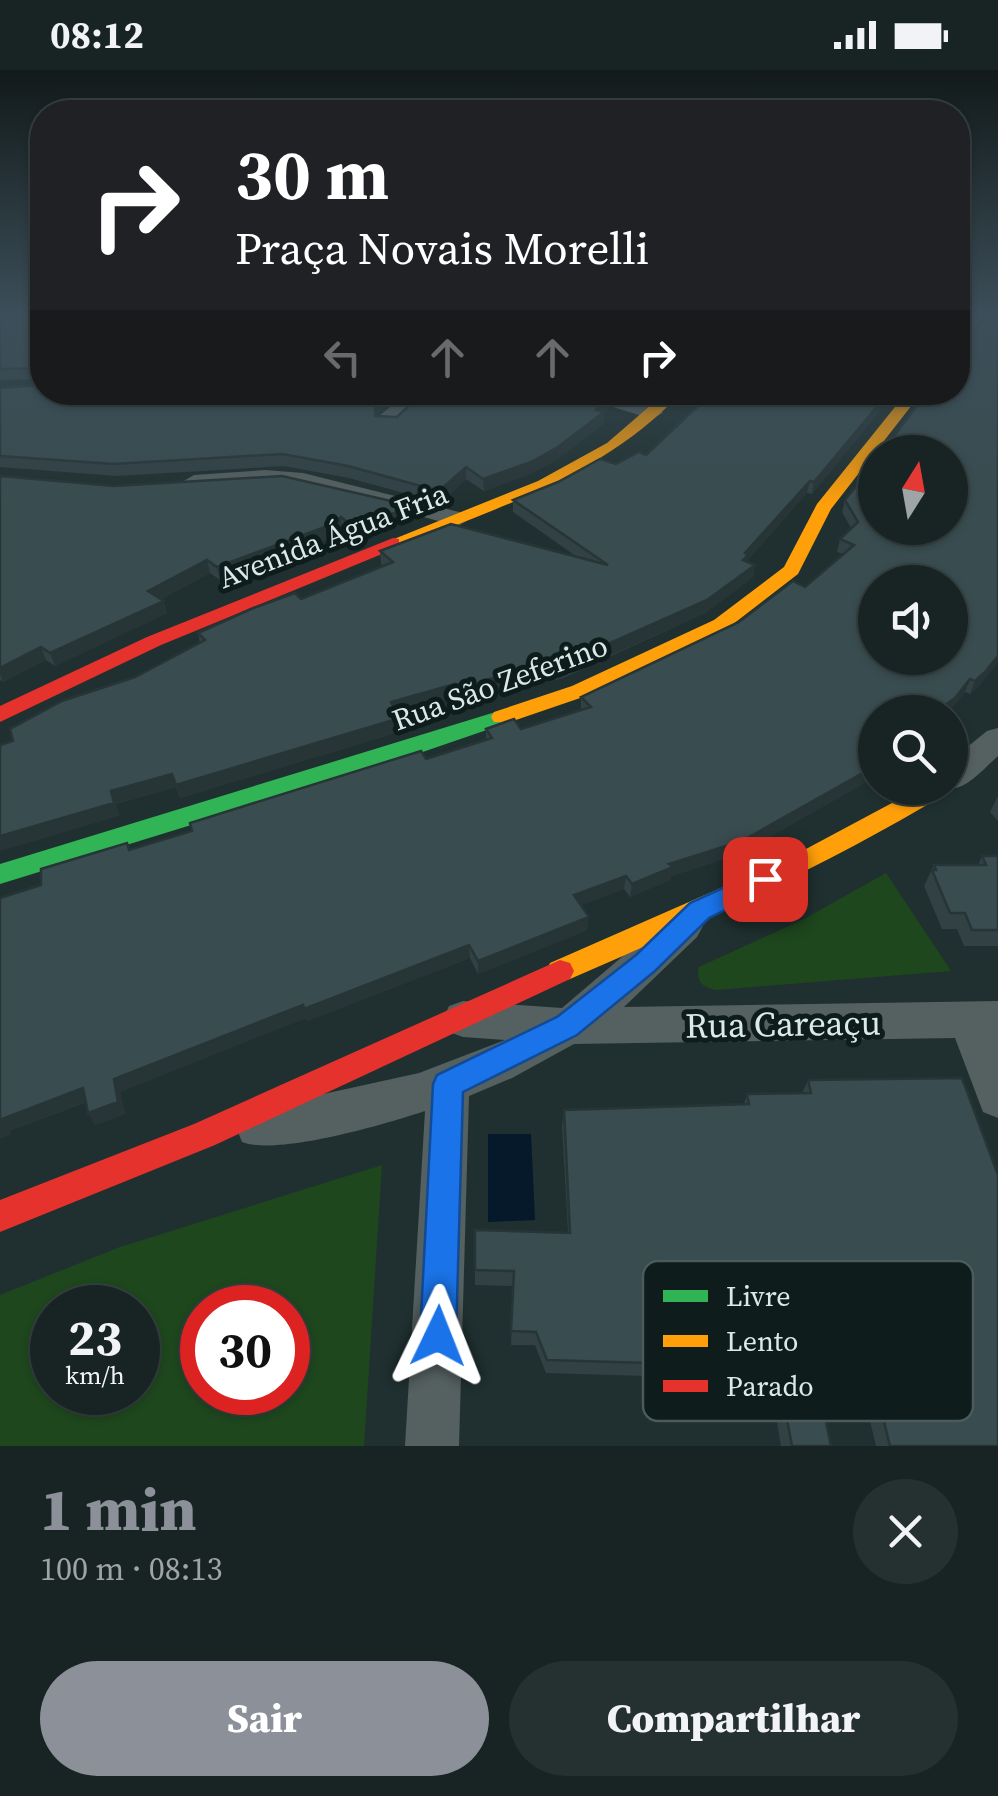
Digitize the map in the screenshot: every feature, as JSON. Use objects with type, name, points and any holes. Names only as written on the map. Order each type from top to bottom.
[{"type":"street","points":[[387,422],[407,405]]},
{"type":"street","points":[[620,405],[652,414]]},
{"type":"street","name":"Avenida Água Fria","points":[[4,708],[256,596],[458,520],[584,463],[661,405]]},
{"type":"street","name":"Rua São Zeferino","points":[[0,874],[562,698],[721,624],[792,570],[823,508],[905,405]]},
{"type":"street","points":[[170,484],[284,477],[458,520]]},
{"type":"street","points":[[968,764],[998,739]]},
{"type":"street","points":[[0,1216],[204,1134],[452,1018],[700,911],[910,805]]},
{"type":"street","points":[[204,1134],[324,1117],[448,1084],[567,1026],[646,963],[700,911]]},
{"type":"street","name":"Rua Careaçu","points":[[452,1018],[567,1026],[984,1020]]},
{"type":"street","points":[[984,1020],[998,1098]]},
{"type":"street","points":[[432,1446],[448,1084]]},
{"type":"green space","points":[[886,873],[951,971],[716,990],[699,980],[699,967],[804,919]]},
{"type":"green space","points":[[382,1165],[364,1446],[0,1446],[0,1295],[120,1247]]},
{"type":"water","points":[[488,1134],[531,1134],[535,1220],[488,1222]]},
{"type":"building","points":[[970,376],[998,376],[998,656],[957,695],[858,695],[858,776],[742,841],[669,864],[673,867],[632,884],[626,876],[574,895],[589,917],[478,961],[469,945],[304,1009],[303,1005],[272,1017],[114,1079],[118,1102],[88,1113],[83,1088],[2,1119],[0,1124],[0,898],[41,885],[41,869],[127,843],[129,850],[192,831],[190,823],[421,751],[426,759],[492,738],[486,729],[514,719],[521,729],[591,707],[581,697],[739,622],[793,581],[805,587],[854,545],[840,539],[858,522],[858,545],[968,545],[968,435],[895,435],[917,405],[970,405]]},
{"type":"building","points":[[30,386],[30,405],[375,405],[375,416],[397,417],[409,405],[601,405],[596,410],[604,412],[531,462],[483,479],[466,467],[439,491],[348,466],[282,454],[114,464],[0,456],[0,388]]},
{"type":"building","points":[[699,405],[878,405],[814,482],[810,481],[745,553],[748,555],[743,560],[755,565],[707,600],[554,668],[548,662],[486,680],[491,688],[464,697],[455,684],[391,702],[400,718],[176,785],[172,774],[111,791],[114,803],[0,836],[0,745],[13,741],[10,729],[62,701],[135,677],[205,640],[198,633],[251,609],[295,593],[301,599],[393,562],[380,551],[451,524],[608,565],[513,500],[600,459],[616,464],[639,452],[646,455]]},
{"type":"building","points":[[0,476],[114,486],[282,476],[413,506],[354,528],[341,517],[333,524],[217,567],[207,560],[148,591],[164,601],[50,653],[41,647],[0,668]]},
{"type":"building","points":[[858,484],[858,522],[845,500]]},
{"type":"building","points":[[982,856],[998,856],[998,930],[972,930],[965,913],[950,913],[932,870],[936,870],[934,865],[986,865]]},
{"type":"building","points":[[962,1078],[998,1175],[998,1446],[890,1446],[884,1421],[973,1421],[973,1261],[643,1261],[643,1363],[547,1360],[536,1332],[511,1331],[514,1271],[475,1270],[475,1230],[570,1233],[564,1110],[749,1104],[747,1094],[811,1093],[808,1080]]},
{"type":"building","points":[[787,1421],[826,1421],[831,1446],[792,1446]]},
{"type":"traffic: fast","points":[[0,874],[502,717]]},
{"type":"traffic: slow","points":[[393,543],[544,484],[612,446],[660,405]]},
{"type":"traffic: slow","points":[[502,717],[579,691],[721,624],[792,570],[823,508],[905,405]]},
{"type":"traffic: slow","points":[[560,971],[800,864],[909,805]]},
{"type":"traffic: jam","points":[[0,715],[154,641],[393,543]]},
{"type":"traffic: jam","points":[[0,1216],[204,1135],[560,971]]},
{"type":"route","points":[[438,1336],[448,1084],[567,1026],[646,963],[700,911],[765,879]]}]
